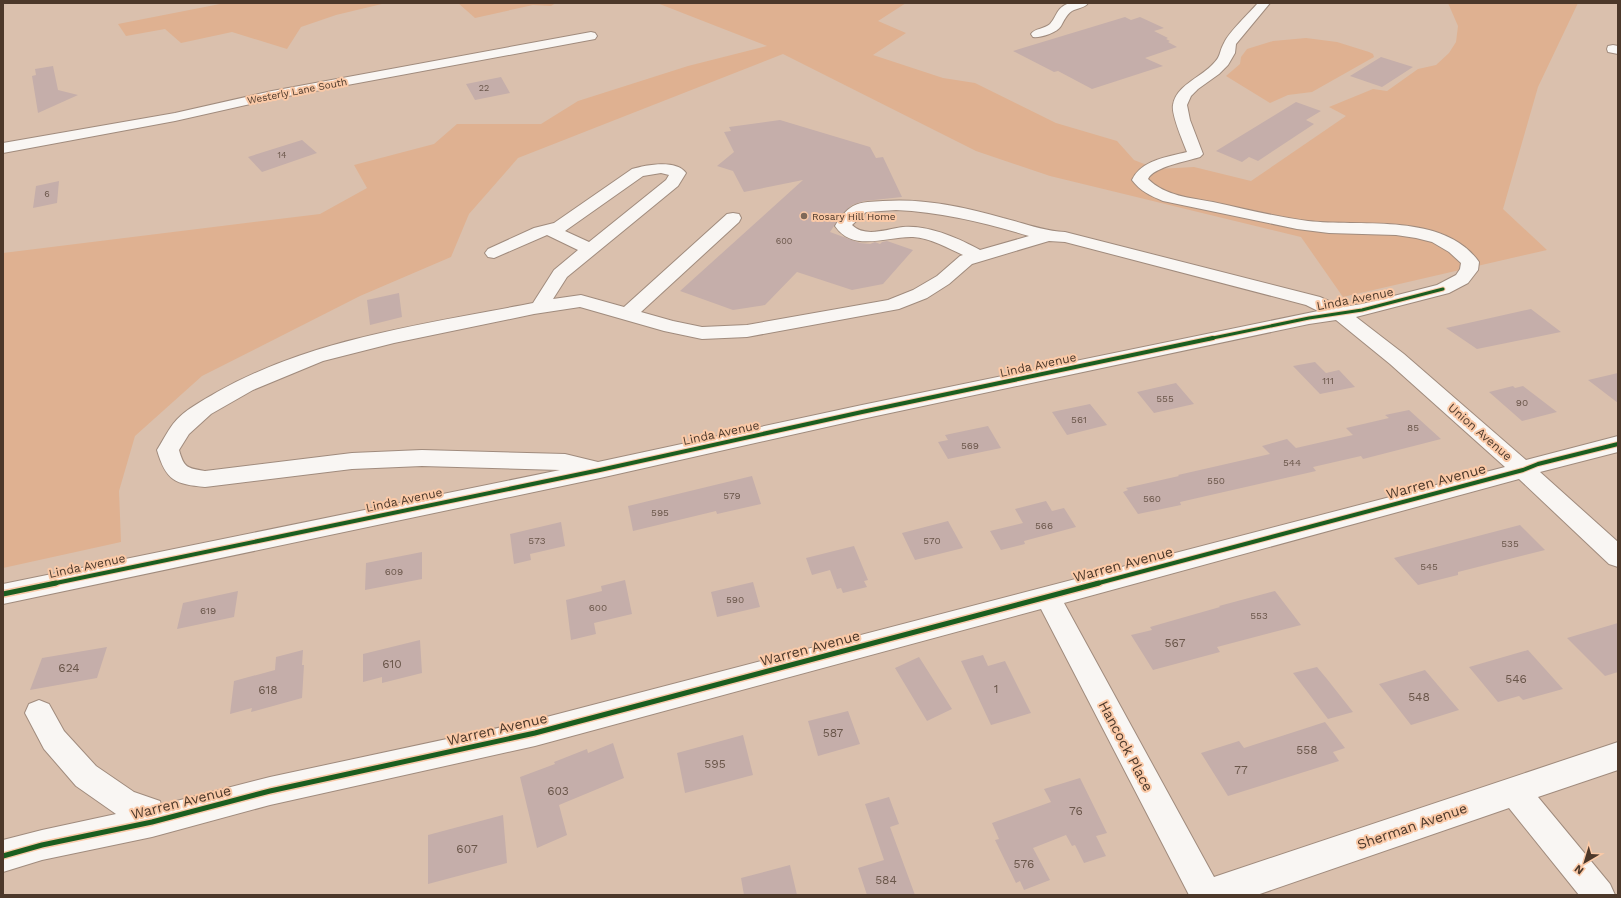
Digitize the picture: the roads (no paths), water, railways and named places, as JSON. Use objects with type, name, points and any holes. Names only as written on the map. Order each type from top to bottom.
[{"type":"street","points":[[1037,34],[1055,26],[1060,16],[1071,5],[1082,3]]},
{"type":"street","name":"Linda Avenue","points":[[3,594],[600,470],[862,412],[1339,313],[1362,310],[1443,289],[1462,280],[1469,270],[1470,262],[1464,253],[1452,244],[1408,231],[1383,228],[1312,226],[1277,221],[1176,199],[1146,188],[1140,180],[1142,173],[1154,166],[1194,154],[1183,120],[1180,105],[1185,95],[1193,86],[1214,71],[1223,62],[1228,53],[1230,43],[1264,3]]},
{"type":"street","name":"Westerly Lane South","points":[[3,148],[175,117],[272,95],[591,36]]},
{"type":"street","points":[[494,253],[540,232],[560,228],[638,172],[662,168],[678,173],[672,183],[560,274],[539,307]]},
{"type":"street","points":[[978,256],[957,244],[915,232],[866,238],[848,233],[843,226],[855,212],[862,208],[892,204],[940,209],[1013,225],[1048,236],[1065,238],[1307,300],[1339,313]]},
{"type":"street","points":[[628,314],[733,218]]},
{"type":"street","points":[[549,230],[590,249]]},
{"type":"street","points":[[600,470],[565,462],[422,458],[352,461],[205,479],[184,477],[173,466],[168,450],[181,429],[204,409],[246,385],[317,356],[402,336],[539,307],[581,301],[671,327],[702,333],[747,331],[892,305],[920,294],[943,280],[966,260],[1048,236]]},
{"type":"street","name":"Union Avenue","points":[[1339,313],[1397,359],[1524,470],[1618,557]]},
{"type":"street","name":"Warren Avenue","points":[[3,856],[42,845],[152,822],[270,791],[535,733],[1524,470],[1538,464],[1618,444]]},
{"type":"street","name":"Hancock Place","points":[[1047,596],[1205,895]]},
{"type":"street","points":[[39,713],[54,740],[86,776],[125,803],[150,812],[152,822]]},
{"type":"street","name":"Sherman Avenue","points":[[1205,895],[1234,887],[1618,756]]},
{"type":"street","points":[[1514,791],[1599,895]]},
{"type":"place","name":"Rosary Hill Home","points":[[804,216]]}]
